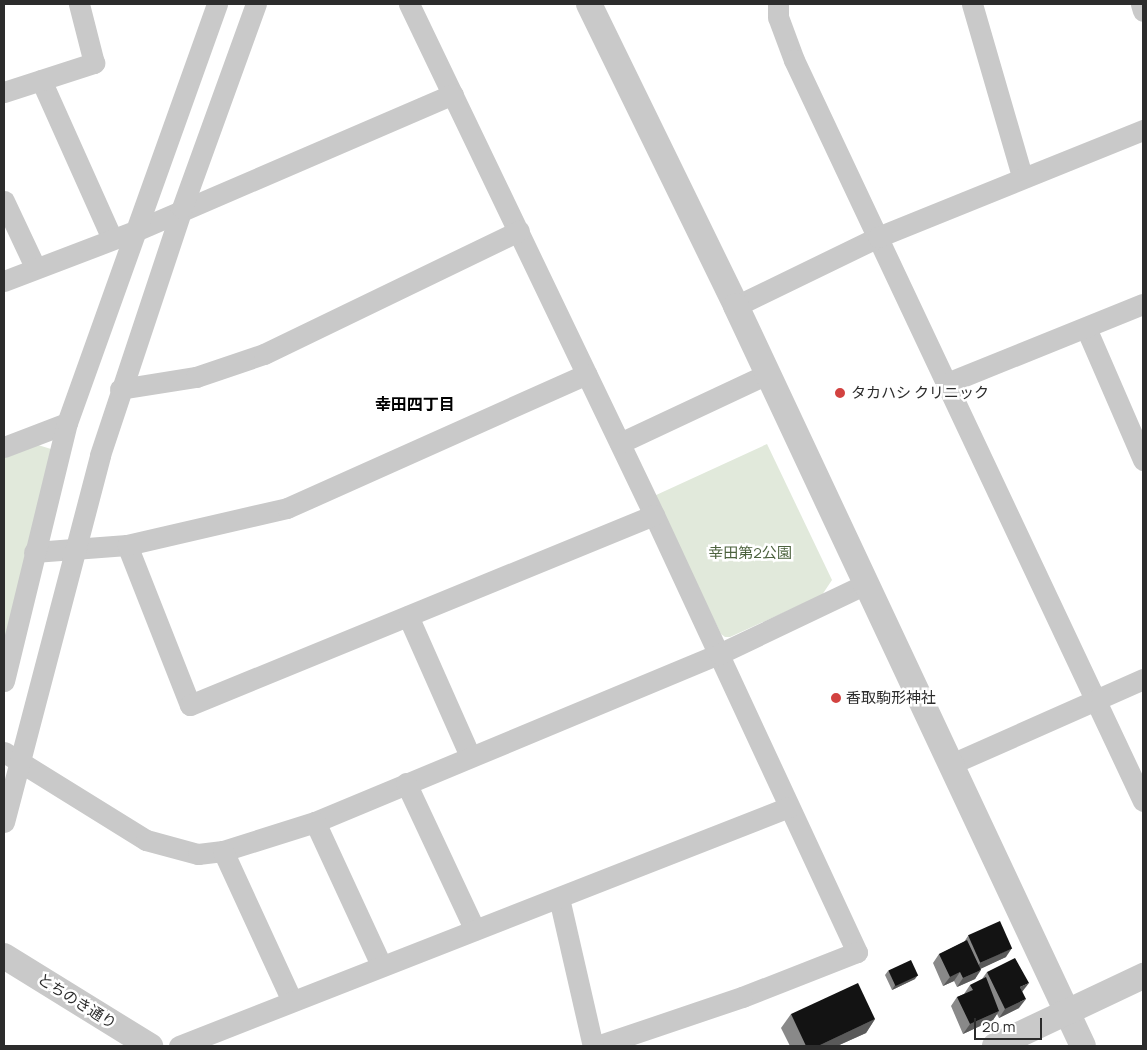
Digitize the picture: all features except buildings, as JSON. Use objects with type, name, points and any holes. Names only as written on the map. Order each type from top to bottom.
[{"type":"street","points":[[4,92],[94,62],[79,4]]},
{"type":"street","points":[[4,681],[67,423],[134,231],[217,4]]},
{"type":"street","points":[[4,822],[12,757],[75,549],[120,389],[182,208],[256,4]]},
{"type":"street","points":[[409,4],[654,515],[856,952],[742,997],[595,1046],[559,898]]},
{"type":"street","points":[[589,4],[736,306],[949,765],[1083,1046]]},
{"type":"street","points":[[778,4],[778,17],[794,60],[1143,801]]},
{"type":"street","points":[[972,4],[1022,176]]},
{"type":"street","points":[[1141,4],[1143,11]]},
{"type":"street","points":[[41,80],[112,239]]},
{"type":"street","points":[[4,281],[35,267],[134,231],[182,208],[453,94]]},
{"type":"street","points":[[736,306],[878,237],[1022,176],[1143,130]]},
{"type":"street","points":[[4,201],[35,267]]},
{"type":"street","points":[[120,389],[196,377],[264,354],[519,232]]},
{"type":"street","points":[[947,383],[1143,304]]},
{"type":"street","points":[[1086,328],[1143,460]]},
{"type":"street","points":[[34,552],[128,545],[287,508],[586,374]]},
{"type":"street","points":[[620,443],[767,374]]},
{"type":"street","points":[[4,447],[67,423]]},
{"type":"street","points":[[128,545],[190,705],[654,515]]},
{"type":"street","points":[[12,757],[146,840],[198,854],[223,851],[245,846],[315,822],[719,654],[866,584]]},
{"type":"street","points":[[408,616],[470,756]]},
{"type":"street","points":[[949,765],[1143,679]]},
{"type":"street","points":[[406,783],[475,930]]},
{"type":"street","points":[[179,1046],[381,965],[559,898],[789,807]]},
{"type":"street","points":[[315,822],[381,965]]},
{"type":"street","points":[[223,851],[292,1002]]},
{"type":"street","name":"とちのき通り","points":[[4,956],[150,1046]]},
{"type":"street","points":[[995,1046],[1143,976]]},
{"type":"green space","name":"幸田第2公園","points":[[767,444],[832,580],[822,595],[730,637],[725,637],[721,634],[654,496]]},
{"type":"green space","points":[[38,445],[51,449],[4,648],[4,457]]},
{"type":"place","name":"タカハシ クリニック","points":[[840,393]]},
{"type":"place","name":"香取駒形神社","points":[[836,698]]},
{"type":"district","name":"幸田四丁目","points":[[415,404]]}]
